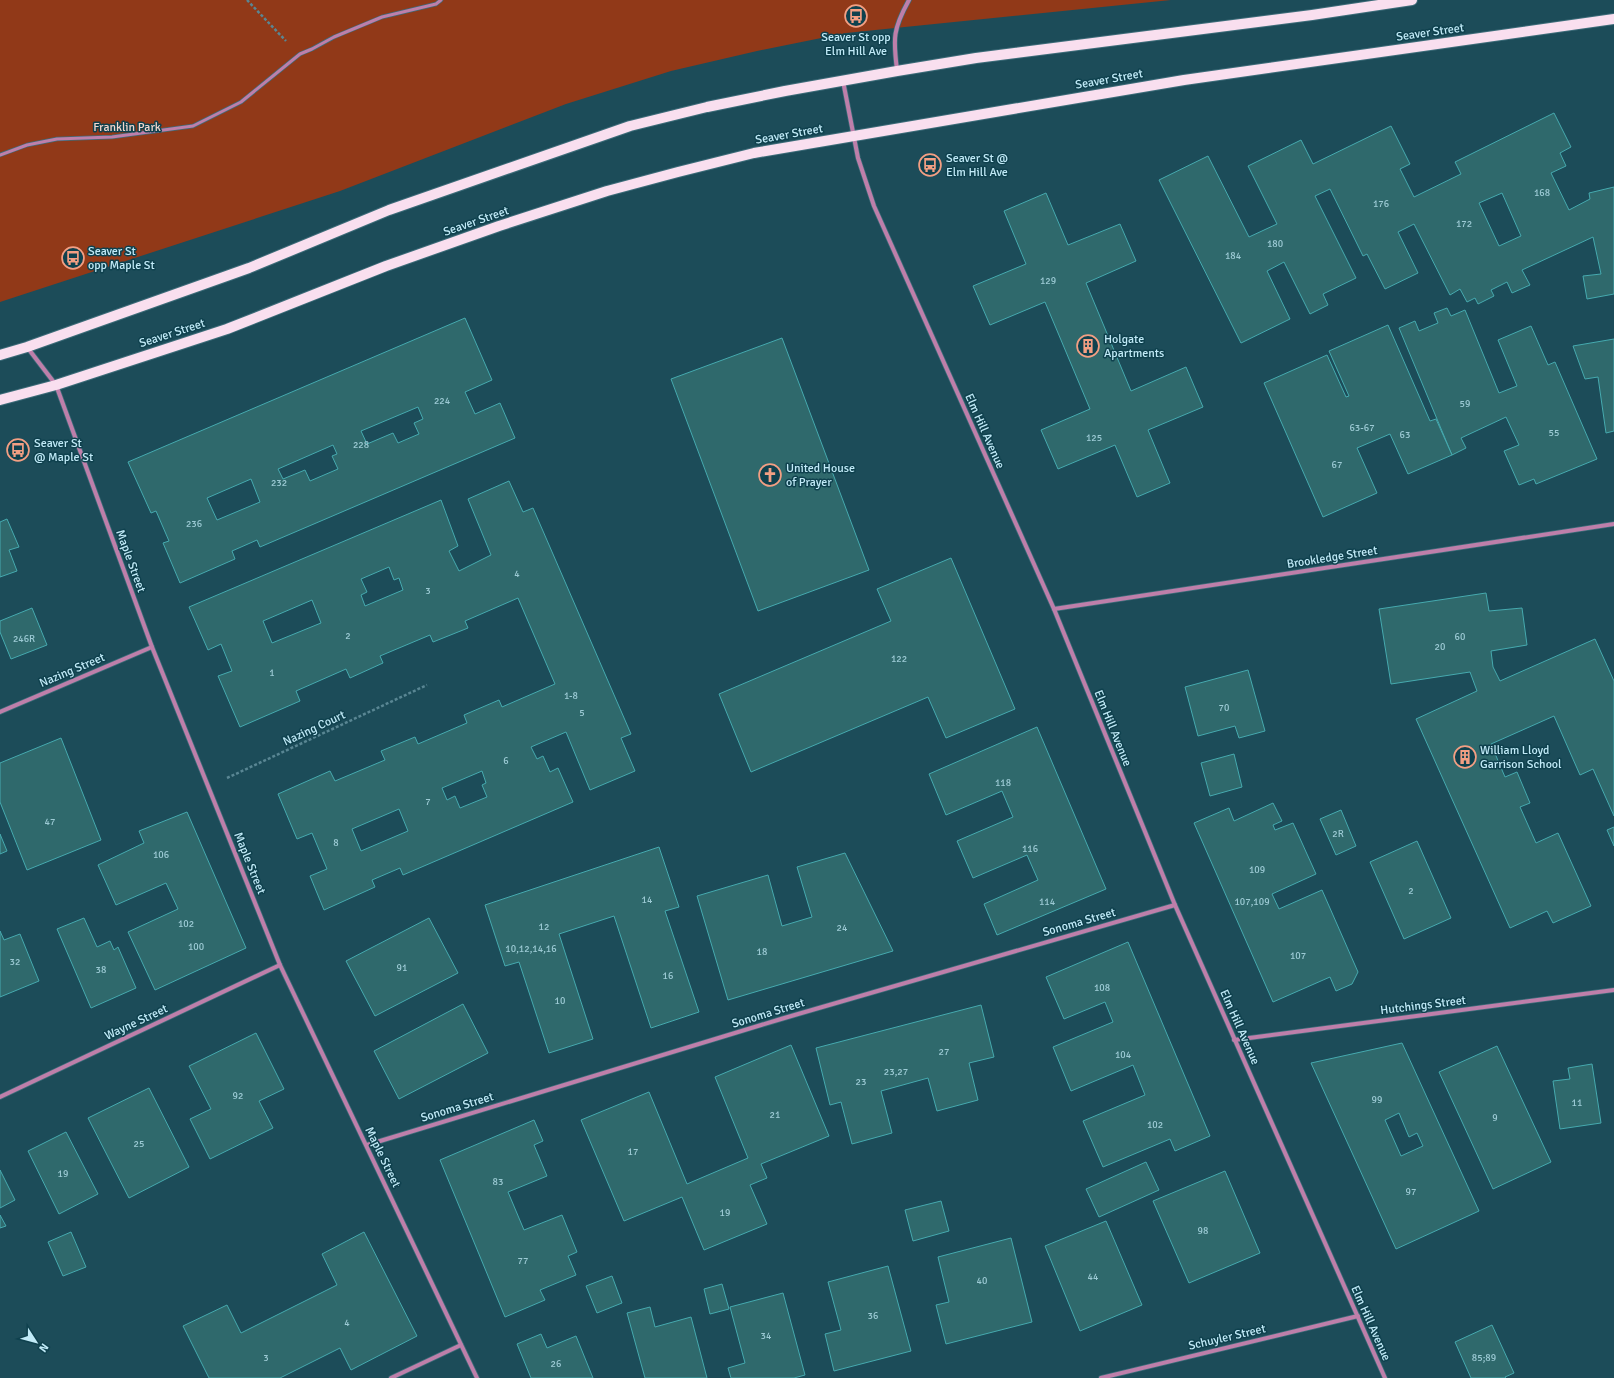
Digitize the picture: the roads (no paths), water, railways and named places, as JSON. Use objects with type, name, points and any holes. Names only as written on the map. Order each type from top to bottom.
[{"type":"main road","points":[[0,355],[250,268],[396,208],[630,126],[707,107],[842,80],[976,58],[1312,15],[1412,0]]},
{"type":"main road","name":"Seaver Street","points":[[0,400],[56,385],[227,329],[386,266],[499,226],[607,191],[754,154],[1184,80],[1614,19]]},
{"type":"street","points":[[897,71],[894,50],[895,30],[909,0]]},
{"type":"street","name":"Elm Hill Avenue","points":[[842,80],[858,158],[874,206],[1054,609],[1176,905],[1234,1040],[1385,1378]]},
{"type":"street","name":"Maple Street","points":[[27,346],[56,385],[152,647],[280,964],[477,1378]]},
{"type":"street","name":"Brookledge Street","points":[[1054,609],[1614,524]]},
{"type":"street","name":"Nazing Street","points":[[0,712],[152,647]]},
{"type":"street","name":"Sonoma Street","points":[[367,1145],[782,1019],[1176,905]]},
{"type":"street","name":"Wayne Street","points":[[0,1097],[280,964]]},
{"type":"street","name":"Hutchings Street","points":[[1234,1040],[1614,990]]},
{"type":"street","name":"Schuyler Street","points":[[1101,1378],[1358,1316]]},
{"type":"street","points":[[391,1378],[461,1344]]},
{"type":"lane","points":[[0,155],[27,145],[57,139],[112,137],[193,126],[241,102],[300,54],[312,50],[334,37],[382,17],[436,4],[441,0]]},
{"type":"place","name":"Seaver St opp Elm Hill Ave","points":[[856,16]]},
{"type":"place","name":"Seaver St @ Elm Hill Ave","points":[[930,165]]},
{"type":"place","name":"Seaver St opp Maple St","points":[[73,258]]},
{"type":"place","name":"Holgate Apartments","points":[[1088,346]]},
{"type":"place","name":"Seaver St @ Maple St","points":[[18,450]]},
{"type":"place","name":"United House of Prayer","points":[[770,475]]},
{"type":"place","name":"William Lloyd Garrison School","points":[[1465,757]]},
{"type":"park label","name":"Franklin Park","points":[[127,127]]}]
